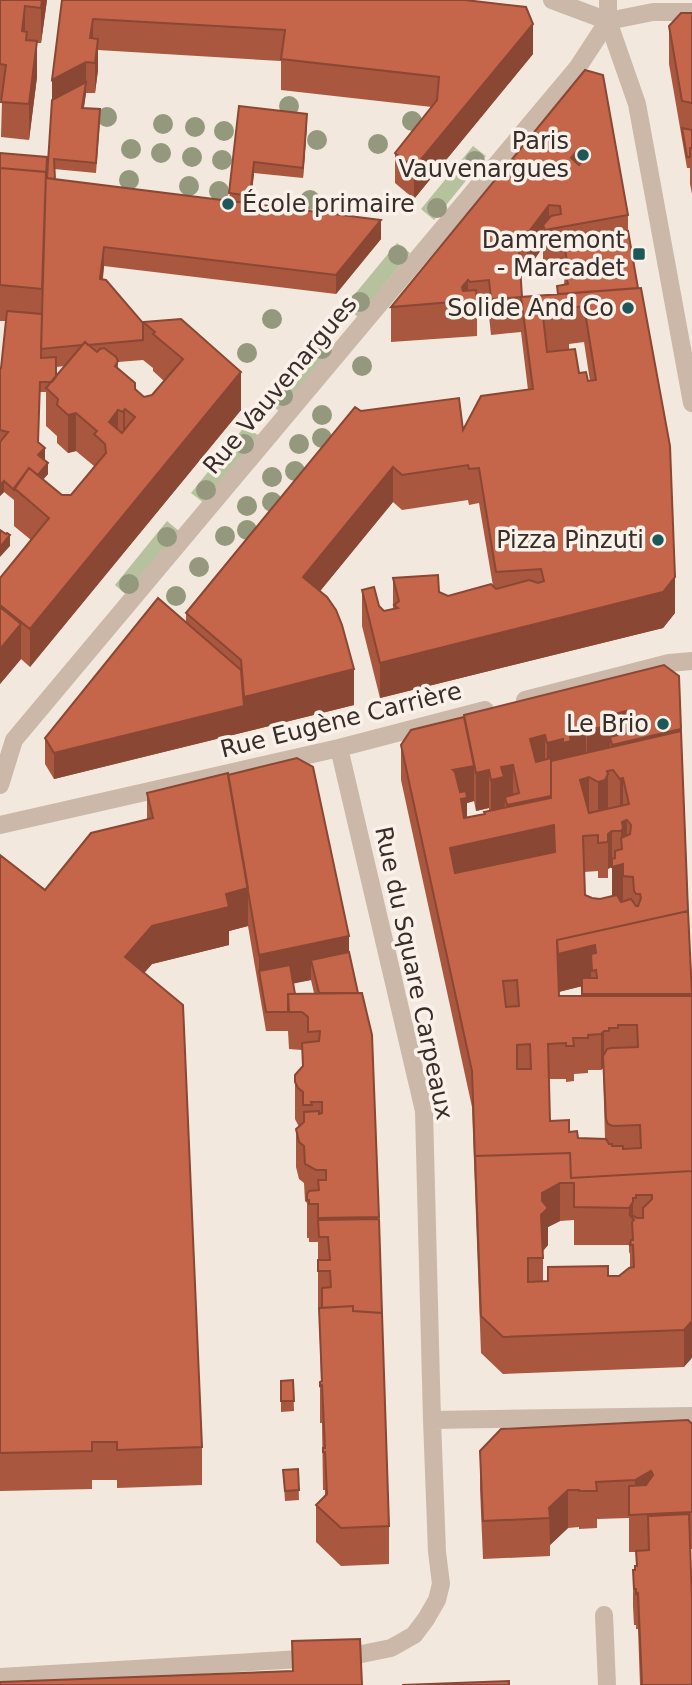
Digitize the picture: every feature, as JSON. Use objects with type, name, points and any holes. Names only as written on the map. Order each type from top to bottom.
[{"type":"street","points":[[552,0],[608,21],[653,12],[692,12]]},
{"type":"street","points":[[608,0],[608,21],[637,104],[692,403]]},
{"type":"street","name":"Rue Vauvenargues","points":[[0,785],[14,740],[578,67],[608,21]]},
{"type":"street","name":"Rue Eugène Carrière","points":[[0,825],[339,748],[669,663],[692,661]]},
{"type":"street","name":"Rue du Square Carpeaux","points":[[0,1676],[352,1656],[391,1648],[414,1635],[437,1600],[441,1584],[437,1552],[432,1420],[424,1111],[339,748]]},
{"type":"street","points":[[432,1420],[692,1416]]},
{"type":"street","points":[[604,1615],[607,1685]]},
{"type":"green space","points":[[473,146],[486,156],[434,220],[421,209]]},
{"type":"green space","points":[[397,243],[410,253],[358,317],[345,306]]},
{"type":"green space","points":[[319,338],[332,348],[280,412],[267,401]]},
{"type":"green space","points":[[245,426],[259,436],[204,503],[191,493]]},
{"type":"green space","points":[[167,521],[180,532],[128,596],[115,585]]},
{"type":"building","points":[[0,0],[42,0],[41,8],[25,6],[22,31],[27,32],[26,40],[37,41],[29,104],[1,102],[6,65],[0,64]]},
{"type":"building","points":[[62,0],[465,0],[526,7],[533,24],[414,168],[395,153],[437,100],[439,77],[281,59],[285,30],[93,19],[90,38],[98,39],[95,63],[86,62],[52,80]]},
{"type":"building","points":[[681,13],[692,13],[692,103],[682,101],[669,26]]},
{"type":"building","points":[[585,70],[603,75],[628,215],[545,230],[543,225],[551,216],[561,214],[560,206],[549,205],[527,234],[518,235],[522,297],[491,299],[489,280],[468,280],[462,287],[463,291],[476,290],[477,300],[391,307]],"holes":[[[576,152],[584,153],[585,157],[579,165],[571,158]]]},
{"type":"building","points":[[86,82],[82,108],[100,109],[96,163],[54,159],[55,179],[47,178],[52,100]]},
{"type":"building","points":[[239,106],[307,114],[303,168],[254,162],[250,196],[229,193]]},
{"type":"building","points":[[682,128],[692,130],[690,157],[687,157]]},
{"type":"building","points":[[0,153],[47,157],[46,178],[381,220],[336,275],[104,247],[100,279],[106,280],[143,323],[143,340],[88,345],[85,342],[82,345],[41,349],[46,172],[0,168]]},
{"type":"building","points":[[0,168],[46,172],[42,289],[0,285]]},
{"type":"building","points":[[628,231],[638,288],[558,294],[557,286],[568,284],[564,269],[568,268],[564,243]]},
{"type":"building","points":[[641,288],[670,446],[675,577],[663,592],[380,663],[362,590],[374,587],[379,606],[384,611],[398,608],[394,605],[399,601],[393,578],[438,575],[439,592],[448,596],[491,584],[496,589],[529,580],[538,583],[544,581],[541,569],[496,572],[479,468],[469,469],[468,465],[402,475],[393,467],[303,577],[327,597],[336,610],[354,669],[244,697],[241,660],[186,613],[355,407],[361,411],[459,398],[463,430],[481,396],[533,389],[521,297]],"holes":[[[584,306],[596,380],[588,381],[586,372],[579,373],[575,349],[547,352],[543,316],[569,314],[568,308]]]},
{"type":"building","points":[[7,311],[42,314],[41,358],[56,357],[56,377],[52,382],[40,382],[38,442],[45,448],[38,455],[48,463],[38,475],[29,468],[14,490],[4,481],[0,485],[0,442],[8,432],[0,430],[0,368]]},
{"type":"building","points":[[181,319],[241,372],[30,629],[0,605],[0,578],[49,518],[14,488],[29,468],[62,495],[71,495],[106,453],[105,444],[94,434],[97,431],[76,413],[68,415],[57,405],[58,399],[46,388],[85,342],[97,352],[104,348],[116,357],[118,361],[115,366],[135,383],[135,389],[144,397],[152,395],[183,359],[143,322]],"holes":[[[125,409],[135,417],[122,433],[109,422],[118,410],[123,412]]]},
{"type":"building","points":[[0,530],[10,535],[0,547]]},
{"type":"building","points":[[158,598],[241,670],[244,706],[54,753],[45,738]]},
{"type":"building","points":[[0,607],[21,624],[0,649]]},
{"type":"building","points":[[664,665],[679,676],[681,729],[612,745],[610,737],[626,733],[623,718],[627,717],[626,711],[611,715],[612,724],[579,731],[577,735],[570,737],[571,741],[563,743],[563,739],[547,743],[545,735],[530,739],[536,762],[551,758],[551,796],[507,805],[505,797],[519,793],[513,765],[501,767],[504,777],[491,780],[489,770],[476,773],[464,715]]},
{"type":"building","points":[[464,717],[474,766],[453,770],[460,792],[466,791],[467,798],[461,799],[464,818],[551,798],[551,761],[681,731],[688,911],[557,942],[559,996],[692,996],[692,1171],[571,1178],[570,1153],[475,1158],[472,1071],[401,745],[411,730]],"holes":[[[613,770],[620,779],[623,778],[629,804],[589,813],[580,780],[589,777],[598,782],[605,780],[607,771]],[[627,820],[631,825],[630,834],[621,838],[622,849],[615,851],[612,867],[623,864],[623,876],[633,877],[634,891],[640,894],[641,898],[638,906],[631,899],[621,902],[617,895],[600,899],[585,895],[583,836],[598,835],[598,843],[608,842],[608,834],[623,828],[622,822]],[[554,825],[555,852],[455,873],[450,848]],[[517,980],[519,1006],[506,1007],[503,981]],[[637,1025],[638,1047],[607,1049],[603,1056],[608,1124],[640,1125],[641,1148],[623,1149],[623,1146],[612,1146],[606,1139],[578,1138],[577,1131],[569,1132],[569,1120],[550,1121],[548,1044],[566,1043],[566,1046],[574,1046],[573,1038],[588,1038],[588,1035],[601,1034],[609,1031],[609,1028]],[[530,1044],[531,1069],[517,1069],[517,1045]]]},
{"type":"building","points":[[297,758],[313,767],[349,936],[259,955],[228,775]]},
{"type":"building","points":[[228,773],[248,888],[226,894],[229,907],[152,926],[125,957],[183,1005],[202,1447],[117,1450],[117,1442],[92,1442],[92,1451],[0,1453],[0,855],[45,890],[91,833],[153,818],[147,793]]},
{"type":"building","points":[[688,911],[692,994],[582,994],[582,978],[597,978],[596,970],[592,971],[591,954],[596,953],[595,945],[558,954],[557,940]]},
{"type":"building","points":[[349,952],[358,993],[319,993],[311,960]]},
{"type":"building","points":[[290,965],[295,994],[288,994],[288,1012],[266,1012],[259,971]]},
{"type":"building","points":[[362,993],[372,1035],[379,1217],[318,1218],[318,1204],[309,1204],[307,1194],[309,1191],[319,1190],[318,1180],[326,1180],[326,1170],[316,1170],[305,1164],[304,1146],[299,1142],[296,1129],[304,1122],[304,1112],[322,1113],[322,1102],[303,1105],[303,1092],[295,1082],[295,1075],[303,1066],[302,1043],[319,1041],[320,1031],[308,1032],[308,1017],[302,1012],[289,1012],[288,994]]},
{"type":"building","points":[[570,1153],[571,1178],[692,1171],[692,1321],[684,1330],[503,1337],[481,1316],[475,1156]],"holes":[[[560,1183],[574,1183],[574,1207],[629,1208],[636,1195],[652,1195],[652,1199],[643,1208],[643,1218],[629,1214],[634,1220],[633,1240],[630,1245],[633,1245],[634,1267],[619,1276],[608,1276],[608,1266],[548,1267],[548,1281],[528,1282],[528,1258],[543,1258],[541,1215],[548,1208],[542,1201],[542,1193]]]},
{"type":"building","points":[[379,1219],[382,1313],[353,1311],[353,1306],[322,1308],[322,1288],[331,1287],[330,1271],[318,1271],[318,1260],[330,1260],[328,1237],[319,1237],[318,1220]]},
{"type":"building","points":[[353,1306],[353,1311],[382,1313],[389,1526],[341,1528],[316,1505],[327,1494],[322,1385],[320,1386],[319,1308]]},
{"type":"building","points":[[293,1380],[294,1401],[281,1401],[281,1381]]},
{"type":"building","points":[[688,1420],[692,1424],[692,1512],[629,1515],[629,1486],[646,1485],[653,1475],[651,1471],[635,1480],[596,1482],[597,1491],[568,1490],[549,1508],[550,1518],[483,1521],[480,1451],[501,1429]]},
{"type":"building","points":[[298,1469],[299,1490],[285,1491],[283,1470]]},
{"type":"building","points":[[689,1514],[692,1685],[642,1685],[638,1593],[636,1594],[634,1589],[633,1570],[637,1566],[636,1551],[649,1550],[648,1516]]},
{"type":"building","points":[[360,1639],[362,1685],[0,1685],[0,1682],[293,1671],[292,1641]]},
{"type":"building","points":[[509,1681],[509,1685],[402,1685]]},
{"type":"place","name":"Paris Vauvenargues","points":[[583,155]]},
{"type":"place","name":"École primaire","points":[[228,204]]},
{"type":"place","name":"Damremont - Marcadet","points":[[639,254]]},
{"type":"place","name":"Solide And Co","points":[[628,308]]},
{"type":"place","name":"Pizza Pinzuti","points":[[658,540]]},
{"type":"place","name":"Le Brio","points":[[663,724]]}]
